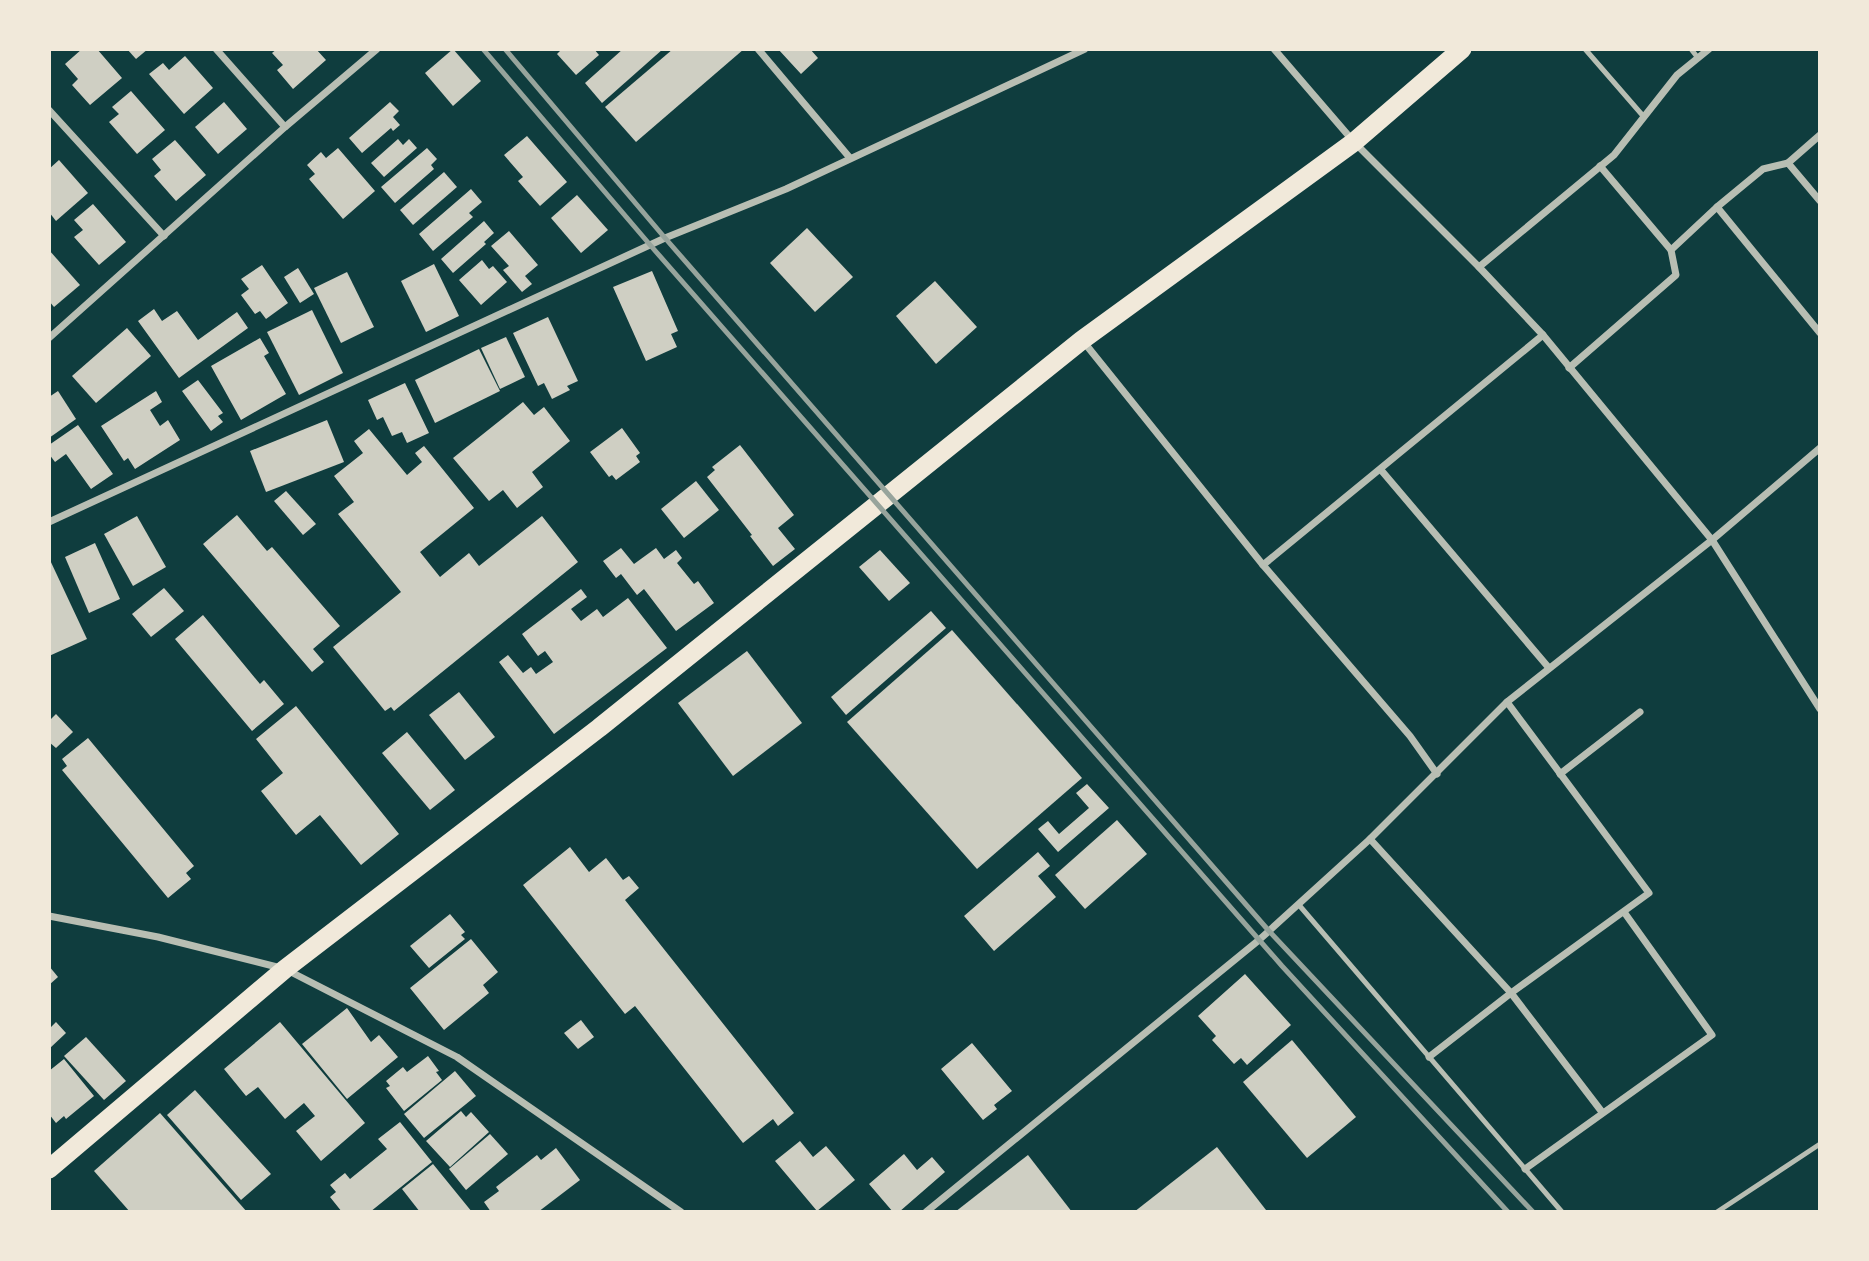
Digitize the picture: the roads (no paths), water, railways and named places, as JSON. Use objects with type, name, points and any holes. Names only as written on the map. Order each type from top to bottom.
[{"type":"highway","points":[[49,1169],[285,969],[599,728],[1082,340],[1354,142],[1462,49]]},
{"type":"street","points":[[216,49],[285,127]]},
{"type":"street","points":[[49,338],[285,127],[377,49]]},
{"type":"street","points":[[758,49],[850,158]]},
{"type":"street","points":[[49,522],[665,238],[786,189],[1086,49]]},
{"type":"street","points":[[1274,49],[1354,142],[1543,335],[1712,540],[1820,709]]},
{"type":"street","points":[[1479,267],[1614,155],[1678,75],[1709,49]]},
{"type":"street","points":[[49,110],[164,236]]},
{"type":"street","points":[[1671,250],[1763,169],[1788,163],[1820,135]]},
{"type":"street","points":[[1788,163],[1820,201]]},
{"type":"street","points":[[1569,368],[1676,275],[1671,250],[1600,166]]},
{"type":"street","points":[[1717,208],[1820,333]]},
{"type":"street","points":[[1263,565],[1543,335]]},
{"type":"street","points":[[1082,340],[1263,565],[1410,736],[1437,774]]},
{"type":"street","points":[[926,1212],[1259,940],[1370,839],[1507,702],[1712,540],[1820,448]]},
{"type":"street","points":[[1381,470],[1549,668]]},
{"type":"street","points":[[1429,1057],[1511,993],[1649,893],[1507,702]]},
{"type":"street","points":[[1560,774],[1640,712]]},
{"type":"street","points":[[1370,839],[1511,993],[1602,1112]]},
{"type":"street","points":[[1525,1169],[1712,1035],[1624,912]]},
{"type":"street","points":[[49,916],[158,937],[285,969],[457,1057],[681,1212]]},
{"type":"lane","points":[[1586,49],[1644,117]]},
{"type":"lane","points":[[1691,49],[1698,58]]},
{"type":"lane","points":[[1298,905],[1562,1212]]},
{"type":"lane","points":[[1717,1212],[1820,1144]]},
{"type":"railway","points":[[483,49],[651,246],[1282,966],[1508,1212]]},
{"type":"railway","points":[[505,49],[665,238],[1269,931],[1533,1212]]}]
